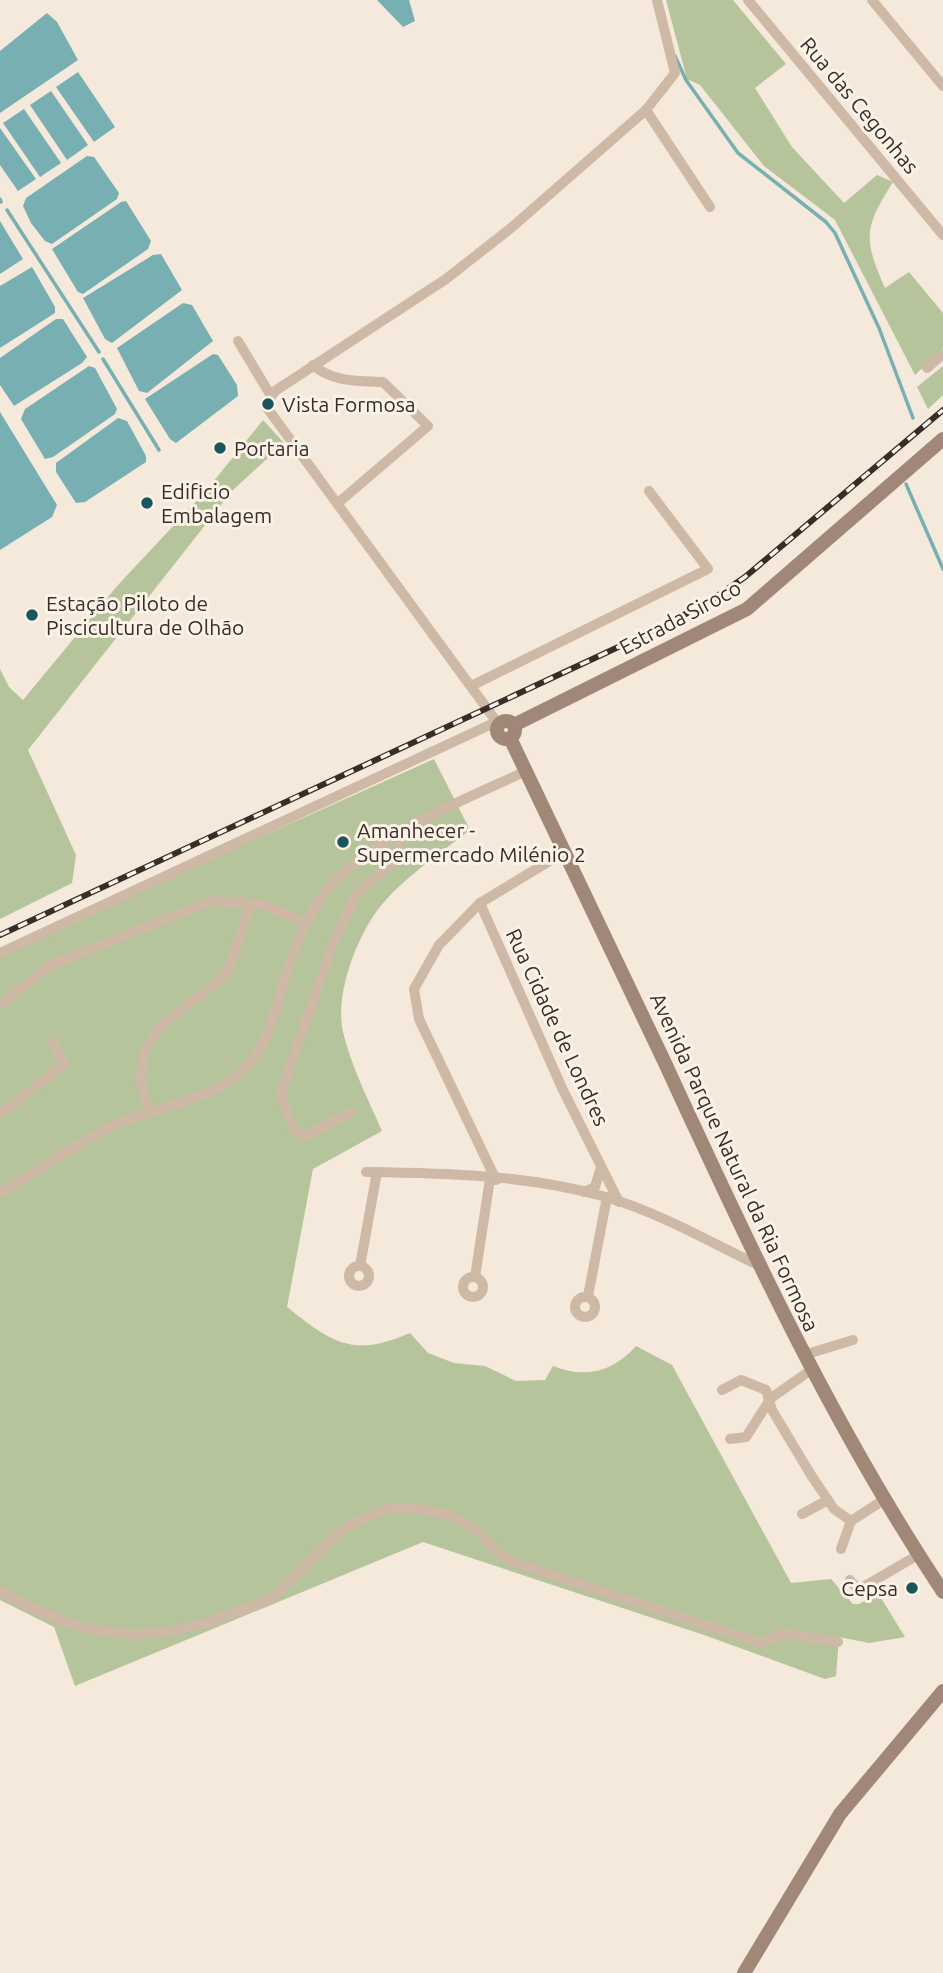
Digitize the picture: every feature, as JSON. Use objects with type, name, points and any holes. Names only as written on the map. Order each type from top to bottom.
[{"type":"street","points":[[0,953],[505,728],[471,686],[265,405],[271,396],[313,365],[457,271],[511,228],[646,110],[675,73],[657,0]]},
{"type":"street","name":"Rua das Cegonhas","points":[[748,0],[943,235]]},
{"type":"street","points":[[872,0],[943,86]]},
{"type":"street","points":[[646,110],[710,208]]},
{"type":"street","points":[[238,341],[271,396]]},
{"type":"street","points":[[927,368],[943,354]]},
{"type":"street","points":[[313,365],[324,375],[352,381],[383,382],[428,426],[338,503]]},
{"type":"street","name":"Estrada Siroco","points":[[505,728],[747,609],[943,439]]},
{"type":"street","points":[[471,686],[708,569],[649,491]]},
{"type":"street","name":"Avenida Parque Natural da Ria Formosa","points":[[505,728],[566,851],[758,1265],[811,1370],[918,1555],[943,1592]]},
{"type":"street","points":[[0,1193],[118,1124],[181,1104],[224,1085],[245,1068],[260,1049],[307,923],[326,891],[360,860],[397,835],[526,771]]},
{"type":"street","points":[[352,1112],[305,1136],[293,1129],[281,1093],[331,949],[356,894],[393,862],[400,851],[397,835]]},
{"type":"street","points":[[475,1277],[493,1180],[419,1019],[414,989],[439,945],[480,903],[520,876],[566,851]]},
{"type":"street","points":[[0,1005],[51,965],[211,901],[262,904],[307,923]]},
{"type":"street","points":[[149,1112],[141,1076],[146,1048],[162,1026],[228,974],[251,903]]},
{"type":"street","name":"Rua Cidade de Londres","points":[[480,903],[562,1088],[619,1202]]},
{"type":"street","points":[[0,1114],[64,1063],[52,1042]]},
{"type":"street","points":[[583,1192],[595,1187],[601,1166]]},
{"type":"street","points":[[360,1266],[371,1172],[430,1173],[607,1197],[670,1220],[758,1265]]},
{"type":"street","points":[[588,1296],[607,1197]]},
{"type":"street","points":[[804,1355],[853,1340]]},
{"type":"street","points":[[730,1438],[746,1437],[771,1398],[811,1370]]},
{"type":"street","points":[[722,1390],[741,1380],[766,1390],[771,1398],[772,1410],[828,1500],[834,1509],[851,1521]]},
{"type":"street","points":[[841,1549],[851,1521],[885,1499]]},
{"type":"street","points":[[802,1514],[828,1500]]},
{"type":"street","points":[[0,1591],[65,1621],[108,1633],[144,1636],[201,1626],[274,1596],[318,1549],[350,1524],[391,1508],[428,1511],[458,1519],[479,1532],[497,1554],[510,1561],[616,1594],[738,1637],[761,1643],[784,1633],[838,1642]]},
{"type":"street","points":[[850,1580],[858,1590],[918,1555]]},
{"type":"street","points":[[744,1973],[840,1814],[941,1695]]},
{"type":"green space","points":[[666,0],[733,0],[786,64],[755,88],[792,147],[844,203],[877,175],[893,182],[876,211],[870,234],[870,245],[878,271],[885,288],[909,272],[943,313],[943,348],[915,375],[835,220],[764,166],[700,85],[687,79]]},
{"type":"green space","points":[[943,366],[943,395],[928,409],[917,387]]},
{"type":"green space","points":[[263,420],[284,443],[232,491],[28,750],[76,855],[72,883],[0,919],[0,669],[9,687],[23,700],[118,585],[205,492]]},
{"type":"green space","points":[[434,759],[470,830],[419,870],[383,903],[367,927],[353,956],[342,1003],[343,1032],[355,1070],[382,1131],[313,1169],[287,1307],[317,1330],[344,1343],[373,1345],[410,1333],[428,1353],[454,1363],[485,1366],[516,1381],[545,1380],[553,1366],[576,1372],[598,1371],[618,1362],[636,1346],[672,1365],[791,1583],[831,1579],[853,1604],[859,1604],[878,1593],[905,1637],[869,1643],[839,1637],[836,1676],[825,1679],[704,1635],[423,1542],[75,1686],[54,1627],[0,1600],[0,954]]},
{"type":"water","points":[[377,0],[409,0],[415,21],[403,27]]},
{"type":"water","points":[[47,13],[57,22],[78,60],[0,113],[0,51]]},
{"type":"water","points":[[78,72],[115,127],[94,142],[56,87]]},
{"type":"water","points":[[51,91],[88,145],[67,160],[30,105]]},
{"type":"water","points":[[24,109],[61,163],[40,177],[3,123]]},
{"type":"water","points":[[0,128],[36,179],[18,191],[0,165]]},
{"type":"water","points":[[87,156],[94,157],[119,193],[117,199],[52,244],[45,241],[31,223],[23,206],[26,198]]},
{"type":"water","points":[[126,201],[151,241],[148,249],[83,294],[78,292],[52,249]]},
{"type":"water","points":[[0,221],[23,259],[0,274]]},
{"type":"water","points":[[161,254],[182,290],[112,343],[105,339],[83,298],[153,255]]},
{"type":"water","points":[[32,267],[55,307],[55,313],[0,348],[0,286]]},
{"type":"water","points":[[183,303],[192,305],[213,341],[147,393],[139,391],[117,348]]},
{"type":"water","points":[[56,319],[63,319],[87,357],[82,363],[14,406],[0,385],[0,358]]},
{"type":"water","points":[[213,354],[218,355],[237,385],[238,396],[176,443],[170,439],[145,399]]},
{"type":"water","points":[[89,366],[95,368],[117,409],[115,414],[53,457],[45,459],[21,419],[25,409]]},
{"type":"water","points":[[0,412],[57,505],[52,517],[0,550]]},
{"type":"water","points":[[118,418],[127,421],[146,456],[146,462],[85,502],[76,503],[56,472],[56,463]]},
{"type":"waterway","points":[[675,56],[686,80],[738,153],[826,222],[835,233],[879,328],[913,418]]},
{"type":"waterway","points":[[7,210],[99,352]]},
{"type":"waterway","points":[[103,359],[159,450]]},
{"type":"waterway","points":[[906,484],[943,569]]},
{"type":"railway","points":[[0,935],[657,629],[710,601],[745,577],[943,410]]},
{"type":"place","name":"Vista Formosa","points":[[268,404]]},
{"type":"place","name":"Portaria","points":[[220,448]]},
{"type":"place","name":"Edificio Embalagem","points":[[147,503]]},
{"type":"place","name":"Estação Piloto de Piscicultura de Olhão","points":[[32,615]]},
{"type":"place","name":"Amanhecer - Supermercado Milénio 2","points":[[343,842]]},
{"type":"place","name":"Cepsa","points":[[912,1588]]}]
